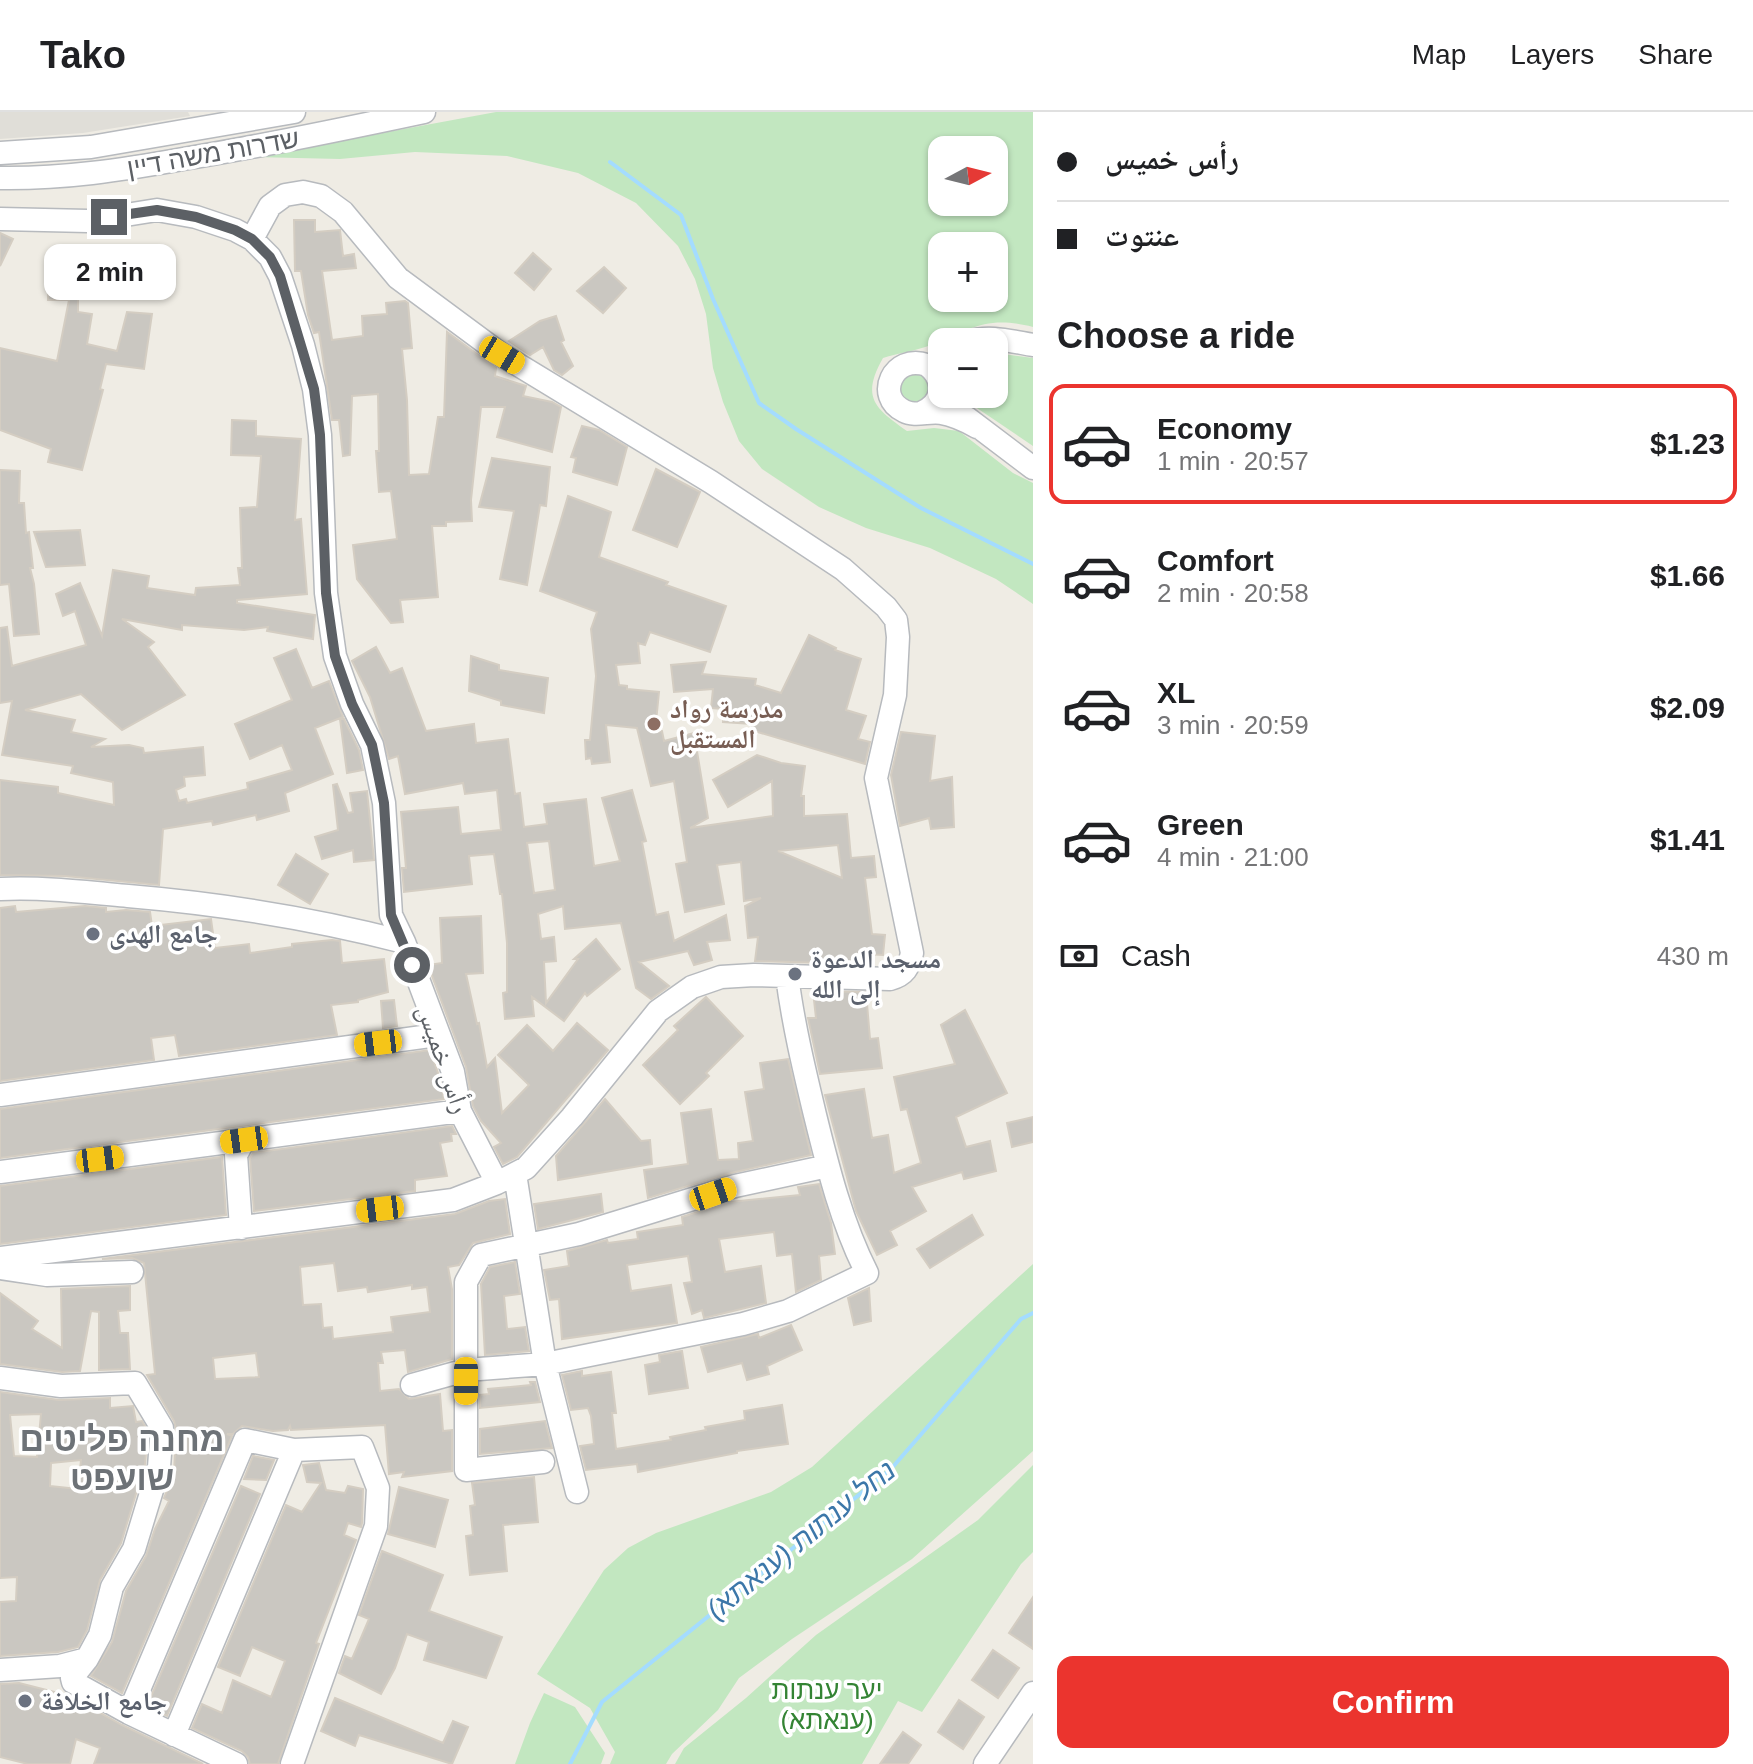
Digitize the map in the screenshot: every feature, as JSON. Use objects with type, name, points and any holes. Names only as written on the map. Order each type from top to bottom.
[{"type":"street","name":"שדרות משה דיין","points":[[0,153],[91,147],[294,112]]},
{"type":"street","name":"שדרות משה דיין","points":[[0,178],[55,178],[115,171],[281,142],[424,112]]},
{"type":"street","points":[[0,219],[88,221],[157,210],[196,217],[252,239],[270,206],[285,195],[303,192],[321,196],[343,212],[398,278],[490,347],[711,482],[843,569],[886,607],[896,620],[895,695],[876,778],[912,953],[909,967],[901,977],[890,979],[721,977],[692,987],[658,1011],[526,1168],[453,1200],[0,1258]]},
{"type":"street","name":"رأس خميس","points":[[252,239],[270,257],[280,276],[314,389],[320,435],[326,593],[335,656],[352,704],[372,745],[384,803],[391,915],[453,1072],[460,1111],[506,1179],[525,1247],[545,1364],[577,1492]]},
{"type":"street","points":[[1008,341],[1033,345]]},
{"type":"street","points":[[928,358],[896,370],[889,385],[892,401],[904,412],[941,413],[977,427],[1033,468]]},
{"type":"street","points":[[910,362],[928,366]]},
{"type":"street","points":[[921,413],[929,408]]},
{"type":"street","points":[[962,408],[977,427]]},
{"type":"street","points":[[0,889],[38,887],[194,902],[327,922],[404,942]]},
{"type":"street","points":[[412,1385],[466,1370],[545,1364],[743,1324],[788,1311],[867,1273],[857,1253],[828,1166],[803,1065],[787,976]]},
{"type":"street","points":[[0,1095],[437,1035]]},
{"type":"street","points":[[0,1172],[460,1111]]},
{"type":"street","points":[[241,1228],[236,1155],[244,1140]]},
{"type":"street","points":[[543,1462],[466,1470],[466,1282],[481,1255],[525,1247],[669,1208],[735,1186],[828,1166]]},
{"type":"street","points":[[0,1268],[47,1275],[132,1272]]},
{"type":"street","points":[[0,1378],[61,1386],[135,1383],[162,1428],[159,1467],[134,1549],[112,1587],[100,1635],[72,1678],[73,1682],[129,1713],[236,1764]]},
{"type":"street","points":[[129,1713],[245,1440],[294,1450],[362,1447],[378,1488],[376,1526],[292,1764]]},
{"type":"street","points":[[174,1735],[294,1450]]},
{"type":"street","points":[[0,1670],[60,1666],[87,1659]]},
{"type":"street","points":[[985,1764],[1033,1693]]},
{"type":"shaded area","points":[[0,112],[188,112],[190,116],[83,133],[0,139]]},
{"type":"green space","points":[[496,112],[1033,112],[1033,327],[1003,322],[973,328],[928,328],[928,346],[883,358],[876,371],[872,392],[879,408],[907,431],[934,428],[959,431],[1013,473],[1033,483],[1033,604],[996,579],[930,548],[866,528],[819,507],[762,469],[739,441],[723,402],[713,368],[706,314],[695,279],[678,246],[636,203],[578,173],[507,156],[415,152],[340,159],[253,157]]},
{"type":"green space","points":[[1008,355],[1033,358],[1033,446],[977,408],[1008,408]]},
{"type":"green space","points":[[915,373],[926,377],[926,399],[915,403],[904,399],[900,388],[904,377]]},
{"type":"green space","points":[[1033,1264],[1033,1451],[912,1559],[739,1678],[718,1710],[672,1754],[666,1764],[610,1764],[615,1752],[590,1708],[537,1674],[604,1570],[628,1548],[656,1533],[771,1492],[812,1467]]},
{"type":"green space","name":"יער ענתות (ענאתא)","points":[[1033,1465],[1033,1552],[1021,1564],[922,1712],[898,1701],[862,1764],[675,1764],[684,1748],[816,1635],[978,1520]]},
{"type":"green space","points":[[544,1693],[575,1707],[605,1753],[601,1764],[515,1764]]},
{"type":"building","points":[[294,220],[315,220],[315,232],[340,230],[343,256],[354,254],[356,268],[322,271],[332,340],[363,336],[362,316],[387,314],[386,303],[408,303],[412,348],[402,349],[409,475],[429,474],[438,417],[444,417],[447,332],[496,368],[495,376],[526,386],[523,396],[561,407],[552,452],[497,437],[505,407],[481,407],[471,500],[472,521],[432,526],[438,597],[400,600],[403,622],[391,623],[357,579],[353,545],[397,539],[391,491],[379,492],[376,451],[379,451],[378,394],[352,396],[350,455],[343,456],[339,420],[332,420],[319,332],[314,333],[308,315],[301,271],[295,271]]},
{"type":"building","points":[[0,233],[13,239],[0,266]]},
{"type":"building","points":[[533,253],[551,269],[534,290],[515,273]]},
{"type":"building","points":[[92,263],[126,272],[118,296],[78,287],[78,312],[92,314],[87,344],[117,351],[127,312],[152,314],[144,369],[106,364],[100,389],[103,390],[82,470],[48,462],[51,449],[0,430],[0,348],[57,361],[69,300],[48,300],[49,272],[91,272]]},
{"type":"building","points":[[604,267],[626,288],[603,313],[577,291]]},
{"type":"building","points":[[556,316],[564,340],[561,342],[573,366],[562,375],[554,370],[543,347],[530,355],[509,341],[540,321]]},
{"type":"building","points":[[232,420],[256,421],[256,436],[301,439],[295,520],[301,519],[307,594],[237,600],[237,603],[315,615],[313,639],[267,631],[268,627],[244,630],[182,625],[182,630],[122,619],[154,642],[148,647],[185,695],[122,730],[81,694],[25,710],[75,720],[71,732],[105,739],[91,747],[129,745],[143,748],[144,753],[203,747],[205,775],[184,777],[185,786],[176,790],[179,801],[186,799],[187,803],[248,789],[247,783],[292,770],[282,745],[250,759],[235,724],[292,700],[274,658],[296,649],[312,688],[329,681],[343,717],[315,728],[333,774],[285,793],[289,811],[257,820],[256,815],[213,825],[212,821],[163,829],[159,885],[65,876],[0,875],[0,780],[58,787],[58,793],[114,805],[113,782],[71,773],[73,766],[2,755],[12,701],[0,703],[0,628],[7,627],[12,666],[86,645],[75,611],[63,616],[56,594],[80,583],[102,636],[113,570],[149,576],[147,588],[195,595],[196,588],[240,585],[240,508],[257,507],[261,456],[231,455]]},
{"type":"building","points":[[582,426],[599,430],[627,447],[617,485],[573,472],[576,458],[571,457]]},
{"type":"building","points":[[492,458],[550,467],[546,506],[540,505],[527,585],[500,579],[514,511],[479,507]]},
{"type":"building","points":[[656,469],[700,492],[677,547],[633,530]]},
{"type":"building","points":[[0,470],[20,471],[19,503],[24,503],[26,533],[29,532],[33,568],[30,568],[39,634],[14,636],[9,584],[0,585]]},
{"type":"building","points":[[568,496],[611,512],[599,557],[726,606],[710,652],[650,632],[645,645],[638,643],[640,663],[616,665],[619,685],[627,686],[627,689],[659,692],[655,732],[662,731],[664,741],[694,733],[708,818],[690,828],[773,816],[772,781],[728,807],[713,780],[757,755],[781,763],[805,766],[801,796],[804,796],[804,816],[847,814],[851,858],[874,856],[876,877],[865,878],[872,934],[885,935],[883,955],[865,954],[864,964],[755,961],[758,937],[748,938],[745,906],[761,898],[744,901],[741,862],[717,865],[724,904],[685,912],[676,864],[687,862],[674,781],[651,786],[637,728],[606,725],[610,762],[592,764],[591,758],[586,759],[585,740],[590,740],[596,676],[591,629],[597,612],[540,591]],"holes":[[[838,845],[842,878],[778,851]]]},
{"type":"building","points":[[80,530],[85,565],[46,567],[34,532]]},
{"type":"building","points":[[809,635],[835,650],[861,659],[846,710],[866,716],[858,739],[870,742],[865,764],[751,730],[753,724],[723,722],[724,709],[711,708],[713,689],[674,692],[671,665],[706,662],[702,674],[756,679],[755,685],[781,693]]},
{"type":"building","points":[[376,647],[390,673],[402,668],[426,731],[474,724],[476,743],[508,739],[515,794],[520,793],[524,827],[547,824],[544,804],[586,799],[594,866],[620,861],[602,798],[632,790],[646,841],[642,842],[656,915],[668,912],[674,941],[726,915],[730,940],[707,942],[712,960],[694,965],[688,951],[639,962],[669,986],[651,999],[636,988],[621,923],[565,929],[563,906],[538,914],[541,939],[554,937],[556,961],[544,962],[546,1003],[578,959],[574,959],[596,939],[620,969],[587,996],[585,993],[564,1021],[532,997],[534,1016],[505,1019],[503,993],[507,992],[507,943],[494,854],[469,856],[472,884],[404,892],[402,868],[406,868],[401,812],[458,807],[461,834],[501,830],[497,790],[465,794],[463,783],[405,794],[398,756],[389,759],[370,697],[352,661]],"holes":[[[549,841],[555,890],[534,893],[527,843]]]},
{"type":"building","points":[[471,656],[499,665],[499,670],[548,678],[544,713],[501,705],[501,701],[469,691]]},
{"type":"building","points":[[340,719],[344,719],[359,750],[363,770],[347,773]]},
{"type":"building","points":[[901,732],[935,736],[930,781],[952,777],[954,827],[931,829],[929,818],[900,826],[891,775]]},
{"type":"building","points":[[337,784],[348,813],[353,812],[350,793],[367,791],[374,860],[354,862],[353,850],[322,859],[315,837],[338,830],[333,785]]},
{"type":"building","points":[[296,854],[328,874],[310,904],[278,885]]},
{"type":"building","points":[[15,906],[16,912],[85,906],[106,908],[106,912],[150,912],[152,926],[211,919],[215,948],[249,944],[250,953],[292,947],[292,944],[340,941],[342,963],[384,959],[388,992],[358,1002],[331,1005],[337,1035],[179,1056],[175,1035],[151,1038],[154,1060],[0,1081],[0,908]]},
{"type":"building","points":[[481,916],[483,973],[466,974],[487,1067],[495,1058],[502,1113],[529,1085],[498,1055],[527,1025],[553,1051],[577,1023],[608,1050],[517,1157],[503,1164],[494,1147],[501,1143],[481,1121],[473,1106],[466,1067],[428,965],[442,963],[440,918]]},
{"type":"building","points":[[813,991],[866,992],[870,1039],[878,1038],[882,1068],[820,1074],[808,1018],[816,1018]]},
{"type":"building","points":[[706,997],[743,1036],[680,1104],[643,1065],[678,1030],[674,1026]]},
{"type":"building","points":[[394,1000],[397,1026],[383,1028],[381,1001]]},
{"type":"building","points":[[965,1010],[1007,1093],[956,1117],[966,1147],[990,1141],[996,1171],[964,1179],[962,1172],[912,1187],[926,1211],[890,1231],[897,1245],[877,1255],[856,1211],[825,1095],[864,1089],[872,1138],[888,1135],[894,1173],[921,1163],[907,1109],[901,1110],[894,1077],[955,1064],[941,1025]]},
{"type":"building","points":[[430,1050],[444,1099],[0,1158],[0,1109]]},
{"type":"building","points":[[788,1059],[811,1155],[731,1173],[648,1198],[644,1170],[688,1164],[681,1113],[711,1109],[718,1160],[739,1159],[738,1143],[753,1141],[745,1092],[764,1089],[760,1063]]},
{"type":"building","points":[[605,1099],[641,1141],[650,1140],[652,1164],[558,1180],[556,1156]]},
{"type":"building","points":[[1033,1117],[1033,1142],[1012,1147],[1007,1123]]},
{"type":"building","points":[[452,1126],[456,1134],[451,1134],[452,1141],[440,1143],[447,1176],[415,1180],[415,1191],[254,1211],[250,1158],[253,1153]]},
{"type":"building","points":[[222,1157],[226,1215],[0,1244],[0,1186]]},
{"type":"building","points":[[819,1184],[831,1223],[835,1254],[819,1256],[821,1280],[796,1292],[792,1254],[777,1256],[774,1232],[719,1239],[725,1272],[761,1266],[766,1303],[704,1318],[702,1310],[692,1314],[684,1283],[692,1282],[688,1256],[627,1265],[631,1291],[671,1285],[677,1323],[562,1339],[559,1299],[550,1300],[544,1270],[569,1266],[567,1251],[607,1240],[608,1243],[638,1239],[637,1232],[683,1225],[682,1217],[729,1202],[800,1195],[798,1187]]},
{"type":"building","points":[[601,1194],[603,1212],[538,1229],[534,1204]]},
{"type":"building","points":[[505,1199],[510,1234],[473,1243],[459,1265],[448,1267],[452,1289],[452,1359],[408,1372],[405,1350],[381,1352],[383,1363],[378,1363],[380,1391],[399,1389],[409,1399],[440,1394],[443,1431],[452,1430],[452,1471],[402,1477],[404,1472],[389,1474],[385,1425],[291,1430],[290,1426],[288,1430],[273,1431],[242,1426],[233,1434],[227,1434],[232,1436],[122,1693],[91,1676],[112,1642],[126,1591],[146,1556],[169,1501],[164,1498],[174,1473],[176,1429],[147,1375],[155,1374],[144,1263],[132,1258],[102,1259],[455,1214],[489,1201]],"holes":[[[334,1263],[338,1291],[367,1287],[368,1292],[412,1285],[412,1289],[427,1287],[430,1312],[391,1317],[393,1332],[333,1339],[332,1327],[323,1328],[321,1304],[303,1305],[300,1267]],[[256,1353],[259,1377],[215,1379],[213,1358]]]},
{"type":"building","points":[[972,1215],[983,1235],[930,1268],[917,1249]]},
{"type":"building","points":[[515,1262],[520,1294],[504,1296],[507,1329],[525,1327],[529,1351],[485,1355],[481,1284],[490,1267]]},
{"type":"building","points":[[130,1286],[130,1310],[118,1311],[120,1333],[128,1333],[130,1369],[99,1370],[99,1312],[91,1311],[80,1371],[62,1372],[0,1364],[0,1293],[38,1321],[32,1329],[62,1348],[61,1289]]},
{"type":"building","points":[[869,1288],[871,1321],[854,1325],[848,1298]]},
{"type":"building","points":[[791,1325],[802,1350],[767,1366],[769,1374],[747,1380],[742,1363],[708,1372],[701,1347],[758,1334],[759,1338]]},
{"type":"building","points":[[682,1351],[688,1388],[649,1394],[645,1365],[660,1362],[659,1355]]},
{"type":"building","points":[[582,1371],[582,1376],[611,1372],[616,1449],[671,1440],[670,1437],[706,1430],[705,1427],[745,1420],[744,1411],[782,1405],[788,1444],[737,1451],[638,1472],[637,1464],[586,1470],[580,1446],[594,1444],[591,1416],[588,1408],[571,1410],[562,1375]]},
{"type":"building","points":[[530,1382],[535,1382],[540,1402],[480,1408],[480,1395],[489,1394],[488,1389],[531,1385]]},
{"type":"building","points":[[0,1392],[59,1400],[110,1398],[110,1408],[133,1406],[136,1422],[142,1421],[148,1431],[145,1464],[121,1543],[100,1580],[87,1630],[78,1647],[58,1652],[0,1656],[0,1602],[16,1601],[17,1577],[0,1578]],"holes":[[[41,1414],[37,1457],[14,1456],[10,1415]],[[81,1460],[78,1489],[50,1486],[51,1463]]]},
{"type":"building","points":[[545,1421],[552,1448],[480,1454],[480,1429]]},
{"type":"building","points":[[253,1456],[274,1460],[266,1480],[244,1479]]},
{"type":"building","points":[[319,1463],[326,1490],[345,1493],[348,1486],[363,1489],[362,1523],[361,1527],[348,1523],[344,1535],[356,1540],[316,1643],[319,1644],[278,1764],[250,1764],[242,1751],[192,1728],[202,1704],[222,1713],[233,1680],[271,1697],[285,1661],[252,1647],[240,1676],[218,1667],[286,1505],[302,1512],[321,1483],[307,1482],[303,1465]]},
{"type":"building","points":[[534,1477],[538,1522],[503,1525],[507,1571],[470,1575],[466,1536],[473,1535],[470,1506],[475,1505],[472,1483]]},
{"type":"building","points":[[241,1486],[260,1494],[167,1716],[147,1706]]},
{"type":"building","points":[[399,1487],[448,1500],[435,1547],[388,1534]]},
{"type":"building","points":[[382,1551],[443,1575],[429,1611],[502,1637],[486,1678],[424,1660],[429,1642],[407,1634],[395,1668],[381,1694],[339,1673],[345,1656],[352,1659],[369,1619],[359,1615]]},
{"type":"building","points":[[1033,1597],[1033,1649],[1009,1633]]},
{"type":"building","points":[[993,1650],[1019,1668],[998,1698],[972,1680]]},
{"type":"building","points":[[19,1683],[70,1696],[203,1764],[94,1764],[100,1748],[76,1739],[70,1764],[28,1764],[0,1757],[0,1684]]},
{"type":"building","points":[[335,1698],[443,1743],[453,1721],[468,1727],[452,1764],[359,1735],[355,1746],[321,1731]]},
{"type":"building","points":[[959,1700],[984,1717],[963,1749],[938,1732]]},
{"type":"building","points":[[903,1732],[921,1745],[908,1764],[880,1764]]},
{"type":"waterway","points":[[610,162],[681,215],[713,299],[759,403],[921,508],[1033,564]]},
{"type":"waterway","name":"נחל ענתות (ענאתא)","points":[[570,1764],[602,1702],[891,1469],[1021,1319],[1033,1313]]},
{"type":"place","name":"مدرسة رواد المستقبل","points":[[654,724]]},
{"type":"place","name":"جامع الهدى","points":[[93,934]]},
{"type":"place","name":"مسجد الدعوة إلى الله","points":[[795,974]]},
{"type":"place","name":"جامع الخلافة","points":[[25,1701]]},
{"type":"district","name":"מחנה פליטים שועפט","points":[[122,1458]]},
{"type":"route","points":[[109,217],[157,210],[196,217],[235,230],[252,239],[270,257],[280,276],[314,389],[320,435],[326,593],[335,656],[352,704],[372,745],[384,803],[391,915],[412,965]]}]
